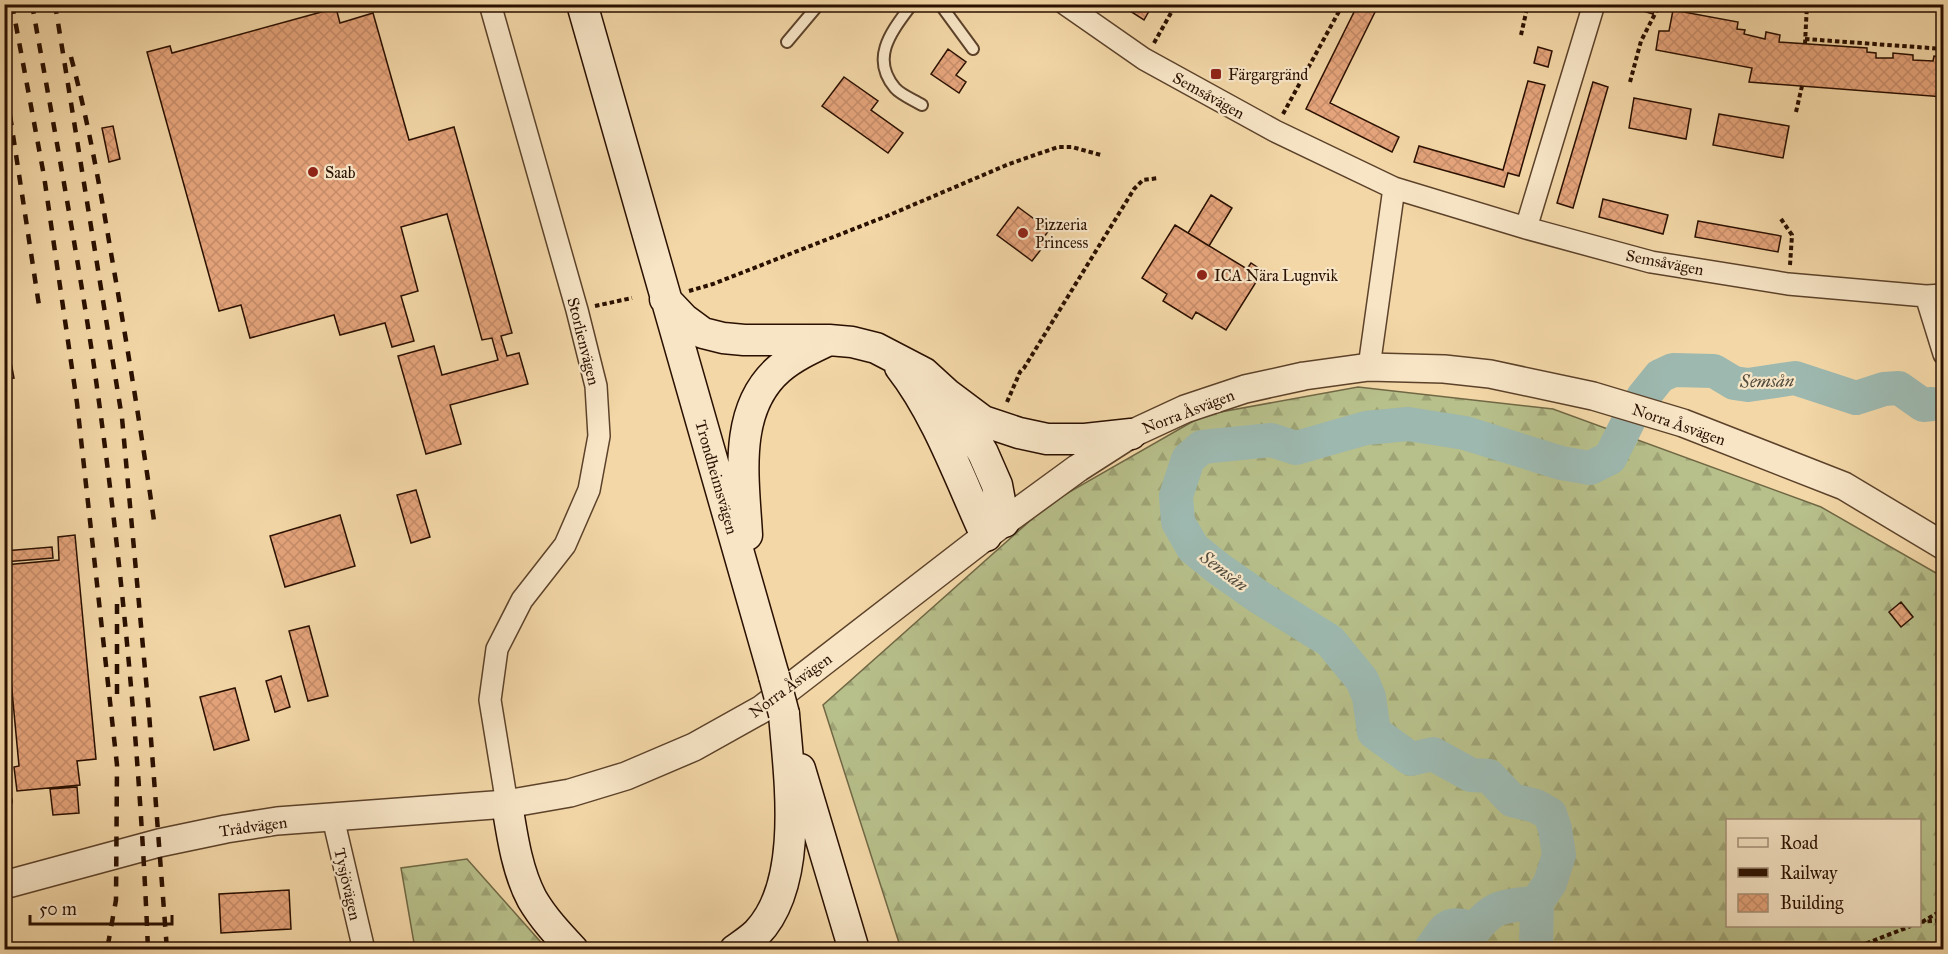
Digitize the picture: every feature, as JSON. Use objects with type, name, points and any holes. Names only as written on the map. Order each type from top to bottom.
[{"type":"main road","name":"Trondheimsvägen","points":[[582,4],[611,104],[676,295],[750,587],[786,679],[784,714],[854,950]]},
{"type":"main road","points":[[676,295],[684,320],[703,333],[744,340],[829,340],[852,342],[876,348],[924,373],[983,421],[1028,435],[1047,440],[1085,440],[1131,434]]},
{"type":"main road","points":[[750,587],[743,466],[745,433],[751,411],[762,388],[778,369],[800,354],[829,340]]},
{"type":"main road","points":[[892,358],[912,382],[930,411],[995,529]]},
{"type":"main road","points":[[947,394],[983,453],[997,485],[995,529]]},
{"type":"main road","points":[[735,950],[757,933],[771,913],[783,883],[789,856],[791,819],[784,714]]},
{"type":"main road","points":[[507,804],[514,850],[531,897],[552,927],[573,950]]},
{"type":"street","name":"Storlienvägen","points":[[490,4],[577,310],[596,386],[599,436],[589,490],[565,545],[522,600],[497,649],[490,700],[507,804]]},
{"type":"street","name":"Semsåvägen","points":[[1065,4],[1144,59],[1275,131],[1394,188],[1526,228],[1651,262],[1788,284],[1935,295]]},
{"type":"street","points":[[1526,228],[1594,4]]},
{"type":"street","points":[[1369,367],[1394,188]]},
{"type":"street","points":[[1935,295],[1944,354]]},
{"type":"street","name":"Norra Åsvägen","points":[[507,804],[570,793],[626,776],[694,747],[762,709],[786,679],[1078,468],[1131,434],[1185,409],[1245,390],[1304,376],[1369,367],[1444,369],[1490,374],[1593,396],[1683,423],[1844,486],[1944,546]]},
{"type":"street","name":"Trådvägen","points":[[4,885],[159,843],[226,829],[277,821],[507,804]]},
{"type":"street","name":"Tysjövägen","points":[[333,818],[364,950]]},
{"type":"lane","points":[[787,42],[819,4]]},
{"type":"lane","points":[[912,4],[887,39],[884,64],[896,89],[922,105]]},
{"type":"lane","points":[[940,4],[973,49]]},
{"type":"path","points":[[1144,59],[1176,4]]},
{"type":"path","points":[[1275,131],[1294,91],[1343,4]]},
{"type":"path","points":[[1521,35],[1528,4]]},
{"type":"path","points":[[1630,82],[1641,41],[1660,4]]},
{"type":"path","points":[[1808,4],[1805,41],[1944,49]]},
{"type":"path","points":[[1796,112],[1802,86]]},
{"type":"path","points":[[676,295],[713,284],[876,220],[1009,164],[1058,147],[1072,147],[1101,155]]},
{"type":"path","points":[[1007,402],[1020,372],[1024,369],[1134,189],[1143,180],[1159,178]]},
{"type":"path","points":[[1780,219],[1792,235],[1788,284]]},
{"type":"path","points":[[577,310],[632,298]]},
{"type":"path","points":[[1921,922],[1944,909]]},
{"type":"path","points":[[1921,922],[1944,920]]},
{"type":"path","points":[[1863,950],[1865,944],[1908,927]]},
{"type":"green space","points":[[1358,387],[1553,409],[1821,507],[1943,577],[1943,949],[901,949],[823,705],[1050,503],[1204,415]]},
{"type":"green space","points":[[467,859],[547,949],[415,949],[401,868]]},
{"type":"building","points":[[1119,4],[1153,4],[1144,20]]},
{"type":"building","points":[[1358,4],[1379,4],[1330,103],[1399,137],[1392,152],[1306,109]]},
{"type":"building","points":[[1620,4],[1656,4],[1653,14]]},
{"type":"building","points":[[1906,4],[1944,4],[1944,8],[1906,6]]},
{"type":"building","points":[[336,8],[340,23],[373,13],[409,140],[454,127],[512,333],[501,336],[507,356],[519,353],[528,384],[450,405],[461,444],[426,454],[398,356],[434,346],[442,375],[498,360],[492,338],[482,340],[447,214],[401,227],[418,291],[401,296],[414,341],[392,347],[385,323],[340,335],[334,315],[250,338],[241,305],[219,311],[147,52],[170,46],[172,53]]},
{"type":"building","points":[[1673,10],[1738,22],[1737,29],[1745,30],[1744,34],[1765,39],[1766,32],[1780,35],[1779,42],[1867,48],[1867,52],[1876,53],[1876,58],[1893,58],[1893,53],[1913,55],[1913,60],[1933,61],[1934,56],[1941,57],[1944,52],[1944,97],[1749,82],[1752,68],[1656,50],[1659,31],[1669,31]]},
{"type":"building","points":[[1538,47],[1552,51],[1548,67],[1534,63]]},
{"type":"building","points":[[948,49],[966,62],[956,75],[966,82],[959,93],[931,74]]},
{"type":"building","points":[[844,77],[878,101],[871,110],[903,133],[888,153],[822,106]]},
{"type":"building","points":[[1528,81],[1545,85],[1519,176],[1508,173],[1504,187],[1414,162],[1419,146],[1503,170]]},
{"type":"building","points":[[1593,82],[1608,87],[1573,208],[1557,203]]},
{"type":"building","points":[[1634,98],[1691,109],[1686,139],[1629,128]]},
{"type":"building","points":[[1719,114],[1789,126],[1783,158],[1713,145]]},
{"type":"building","points":[[113,126],[120,159],[109,162],[102,128]]},
{"type":"building","points":[[1211,195],[1232,208],[1209,246],[1188,233]]},
{"type":"building","points":[[1603,199],[1668,215],[1663,234],[1599,217]]},
{"type":"building","name":"Pizzeria Princess","points":[[1018,207],[1049,230],[1042,240],[1046,243],[1032,261],[997,235]]},
{"type":"building","points":[[1698,221],[1781,236],[1778,252],[1695,237]]},
{"type":"building","name":"ICA Nära Lugnvik","points":[[1175,225],[1247,269],[1251,263],[1263,271],[1226,330],[1196,312],[1192,319],[1163,301],[1167,294],[1142,278]]},
{"type":"building","points":[[4,326],[14,378],[4,379]]},
{"type":"building","points":[[416,490],[430,537],[411,543],[397,495]]},
{"type":"building","points":[[340,515],[355,566],[285,587],[270,536]]},
{"type":"building","points":[[75,535],[96,759],[77,761],[80,785],[17,791],[14,767],[19,766],[4,605],[4,565],[59,560],[58,537]]},
{"type":"building","points":[[52,547],[53,558],[4,562],[4,551]]},
{"type":"building","points":[[1901,602],[1913,617],[1901,627],[1889,612]]},
{"type":"building","points":[[309,626],[328,696],[308,701],[289,631]]},
{"type":"building","points":[[281,676],[290,707],[275,712],[266,681]]},
{"type":"building","points":[[235,688],[249,740],[214,750],[200,697]]},
{"type":"building","points":[[77,787],[79,813],[53,815],[50,789]]},
{"type":"building","points":[[289,890],[291,929],[221,933],[219,894]]},
{"type":"waterway","name":"Semsån","points":[[1643,397],[1660,376],[1673,370],[1714,371],[1734,383],[1748,385],[1795,378],[1856,398],[1884,389],[1899,388],[1923,405],[1932,404]]},
{"type":"waterway","name":"Semsån","points":[[1536,950],[1537,902],[1550,883],[1559,855],[1550,814],[1536,806],[1512,800],[1489,776],[1471,775],[1433,754],[1411,759],[1374,732],[1369,697],[1362,680],[1330,641],[1259,597],[1193,548],[1178,522],[1176,496],[1188,459],[1202,447],[1271,440],[1296,448],[1366,428],[1408,424],[1465,433],[1561,463],[1590,468],[1610,458],[1628,422]]},
{"type":"waterway","points":[[1430,950],[1444,931],[1452,926],[1475,929],[1495,910],[1537,902]]},
{"type":"railway","points":[[12,4],[44,176],[77,403],[117,765],[116,900],[107,950]]},
{"type":"railway","points":[[32,4],[86,314],[112,506],[128,654],[140,802],[148,950]]},
{"type":"railway","points":[[55,4],[122,418],[149,713],[167,950]]},
{"type":"railway","points":[[71,57],[103,204],[155,528]]},
{"type":"railway","points":[[4,76],[40,312]]},
{"type":"railway","points":[[117,604],[117,697]]},
{"type":"place","name":"Färgargränd","points":[[1216,74]]},
{"type":"place","name":"Saab","points":[[313,172]]},
{"type":"place","name":"Pizzeria Princess","points":[[1023,233]]},
{"type":"place","name":"ICA Nära Lugnvik","points":[[1202,275]]}]
